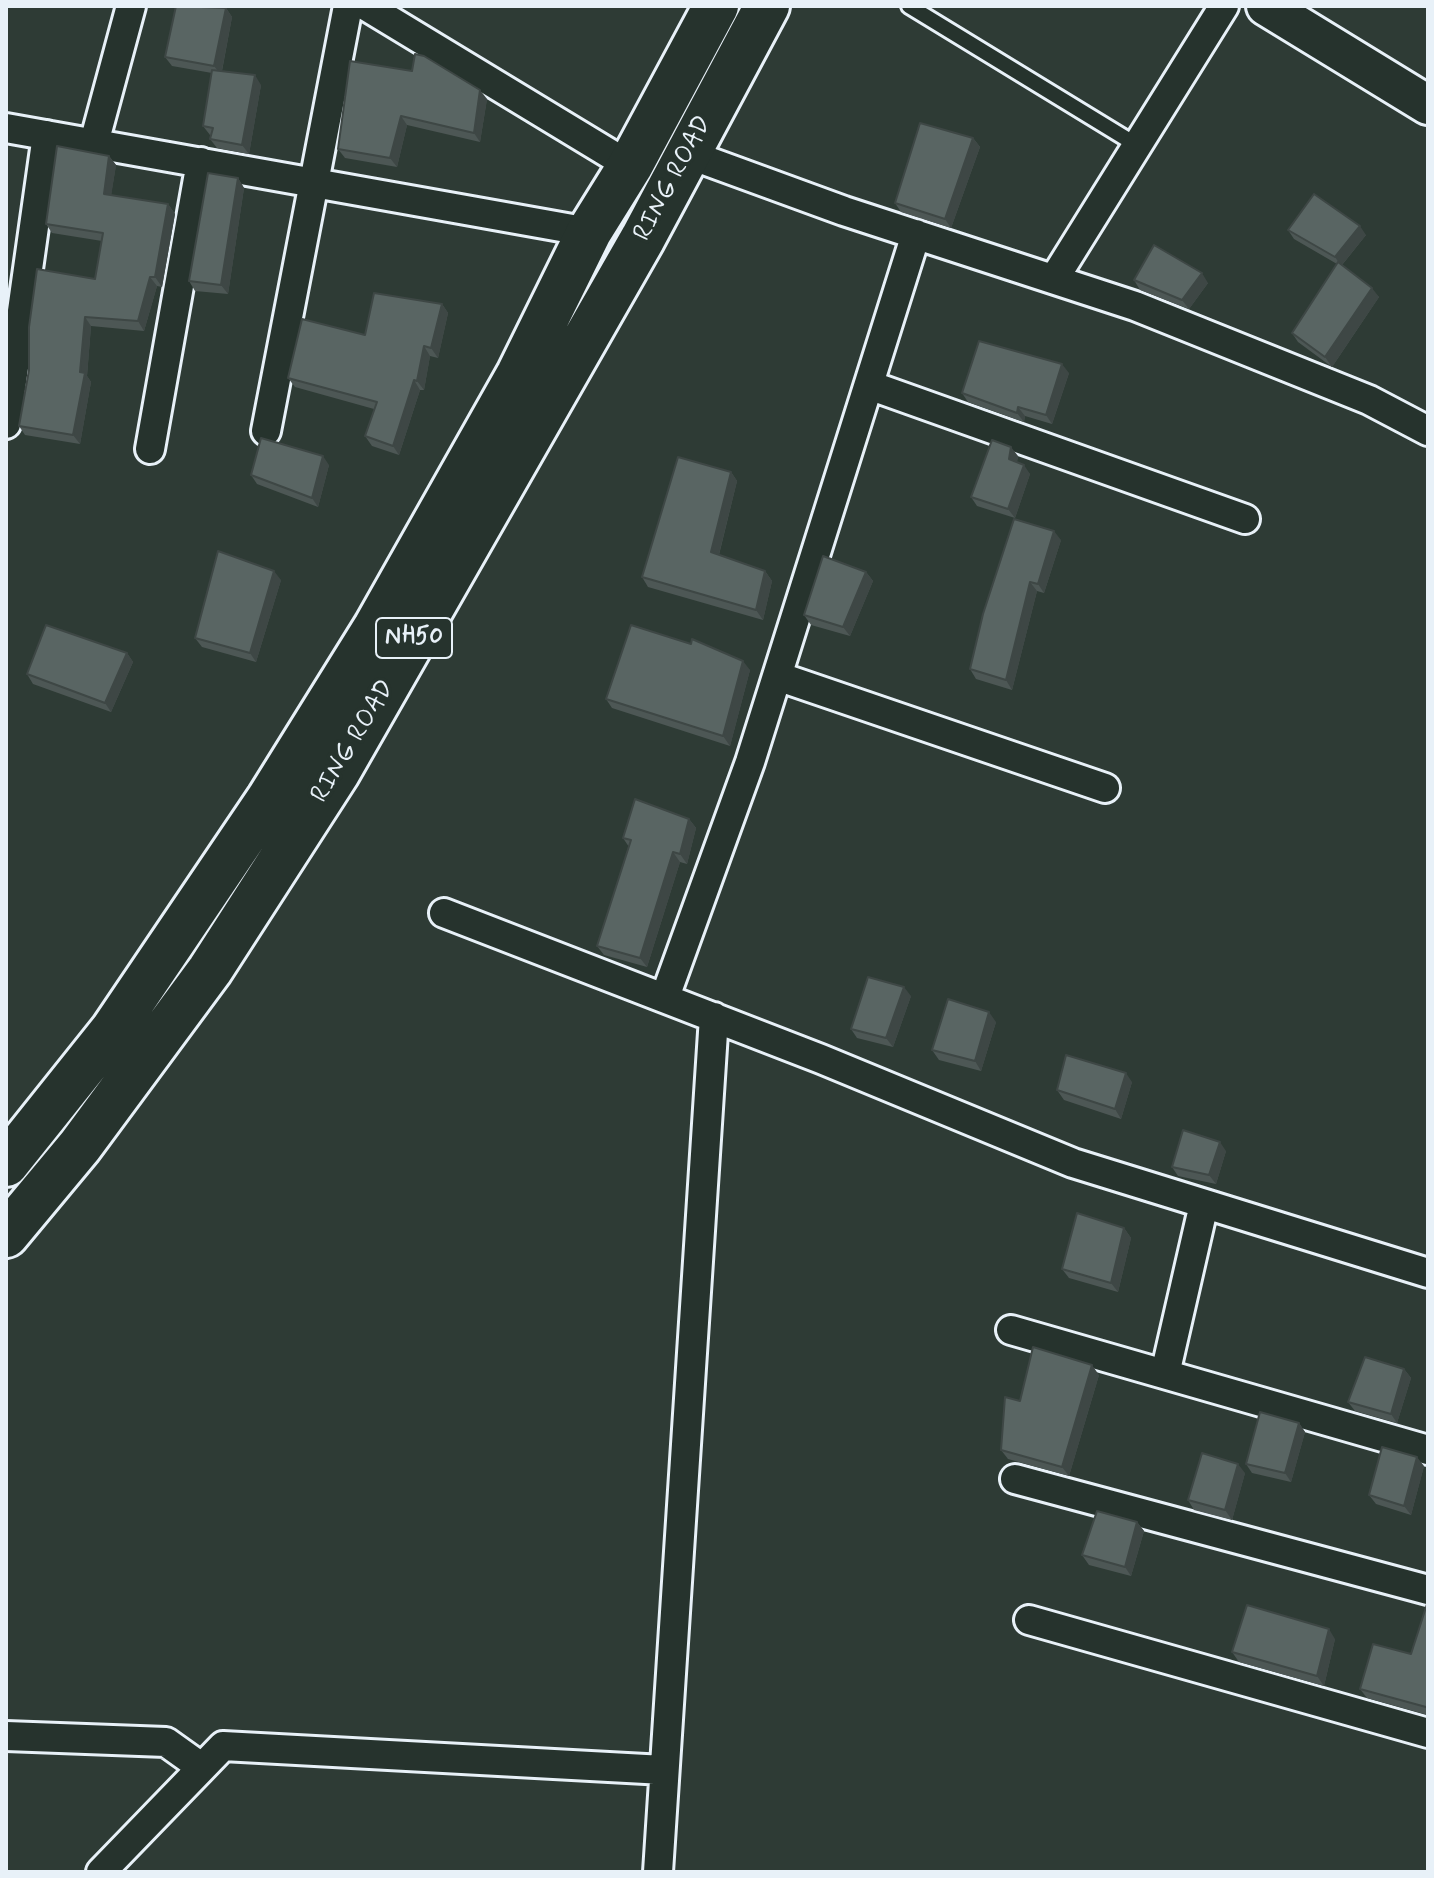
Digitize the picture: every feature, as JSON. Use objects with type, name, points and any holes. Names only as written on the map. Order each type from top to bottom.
[{"type":"highway","name":"RING ROAD","points":[[6,1164],[113,1030],[269,799],[376,627],[519,374],[589,232],[630,166],[716,6]]},
{"type":"highway","name":"RING ROAD","points":[[6,1235],[80,1146],[210,970],[337,773],[688,154],[767,6]]},
{"type":"street","points":[[94,143],[131,6]]},
{"type":"street","points":[[266,431],[348,6]]},
{"type":"street","points":[[366,6],[630,166]]},
{"type":"street","points":[[1054,279],[1135,144],[1224,6]]},
{"type":"street","points":[[1266,6],[1428,105]]},
{"type":"street","points":[[6,128],[589,232]]},
{"type":"street","points":[[6,424],[47,135]]},
{"type":"street","points":[[688,154],[1135,306],[1340,388],[1428,431]]},
{"type":"street","points":[[150,449],[201,162]]},
{"type":"street","points":[[665,997],[750,762],[916,234]]},
{"type":"street","points":[[869,385],[1245,519]]},
{"type":"street","points":[[777,676],[1105,788]]},
{"type":"street","points":[[444,913],[665,997],[1073,1163],[1428,1273]]},
{"type":"street","points":[[658,1872],[714,1017]]},
{"type":"street","points":[[1165,1374],[1204,1204]]},
{"type":"street","points":[[1011,1330],[1428,1450]]},
{"type":"street","points":[[1015,1479],[1428,1590]]},
{"type":"street","points":[[1029,1620],[1428,1733]]},
{"type":"street","points":[[6,1736],[166,1742],[201,1767]]},
{"type":"street","points":[[101,1872],[223,1746],[664,1770]]},
{"type":"lane","points":[[909,6],[1135,144]]},
{"type":"building","points":[[176,6],[226,8],[214,66],[165,57]]},
{"type":"building","points":[[415,54],[424,56],[480,90],[474,133],[401,116],[390,158],[338,149],[350,61],[412,71]]},
{"type":"building","points":[[212,70],[255,75],[242,145],[210,139],[213,128],[203,126]]},
{"type":"building","points":[[920,123],[973,138],[945,219],[895,203]]},
{"type":"building","points":[[57,146],[109,156],[104,194],[168,204],[155,277],[150,277],[138,321],[85,317],[80,372],[85,373],[73,435],[19,426],[29,370],[29,327],[37,269],[95,279],[103,233],[46,224]]},
{"type":"building","points":[[208,173],[238,178],[221,285],[189,281]]},
{"type":"building","points":[[1314,194],[1360,226],[1335,257],[1288,230]]},
{"type":"building","points":[[1154,245],[1202,273],[1182,300],[1134,280]]},
{"type":"building","points":[[1338,262],[1372,288],[1325,357],[1292,333]]},
{"type":"building","points":[[374,293],[442,304],[431,348],[424,346],[417,381],[414,380],[393,446],[365,436],[377,402],[288,378],[302,319],[365,335]]},
{"type":"building","points":[[979,341],[1062,364],[1046,415],[1018,407],[1017,413],[962,393]]},
{"type":"building","points":[[261,438],[323,456],[312,498],[251,475]]},
{"type":"building","points":[[992,440],[1011,447],[1009,459],[1024,465],[1008,509],[971,497]]},
{"type":"building","points":[[678,457],[731,472],[711,552],[765,571],[756,610],[642,577]]},
{"type":"building","points":[[1014,519],[1054,531],[1038,584],[1030,582],[1006,680],[970,669],[983,614]]},
{"type":"building","points":[[218,551],[274,571],[250,653],[195,638]]},
{"type":"building","points":[[823,556],[866,572],[843,627],[804,615]]},
{"type":"building","points":[[46,625],[127,653],[105,703],[27,674]]},
{"type":"building","points":[[631,625],[691,644],[692,639],[743,661],[723,736],[606,699]]},
{"type":"building","points":[[635,799],[689,819],[680,854],[673,852],[640,958],[597,946],[631,840],[623,838]]},
{"type":"building","points":[[868,977],[904,987],[886,1038],[851,1029]]},
{"type":"building","points":[[948,999],[989,1012],[975,1061],[932,1050]]},
{"type":"building","points":[[1066,1055],[1126,1073],[1115,1109],[1057,1090]]},
{"type":"building","points":[[1183,1130],[1220,1142],[1209,1175],[1172,1167]]},
{"type":"building","points":[[1077,1213],[1124,1228],[1111,1283],[1062,1269]]},
{"type":"building","points":[[1033,1347],[1092,1365],[1062,1467],[1001,1450],[1005,1397],[1020,1401]]},
{"type":"building","points":[[1365,1357],[1404,1369],[1391,1414],[1348,1402]]},
{"type":"building","points":[[1260,1412],[1299,1423],[1285,1473],[1246,1464]]},
{"type":"building","points":[[1382,1447],[1417,1457],[1404,1506],[1369,1495]]},
{"type":"building","points":[[1202,1453],[1238,1464],[1225,1510],[1188,1500]]},
{"type":"building","points":[[1097,1511],[1137,1522],[1125,1567],[1082,1555]]},
{"type":"building","points":[[1428,1601],[1428,1709],[1360,1689],[1373,1644],[1411,1654]]},
{"type":"building","points":[[1247,1605],[1329,1629],[1317,1676],[1232,1652]]}]
